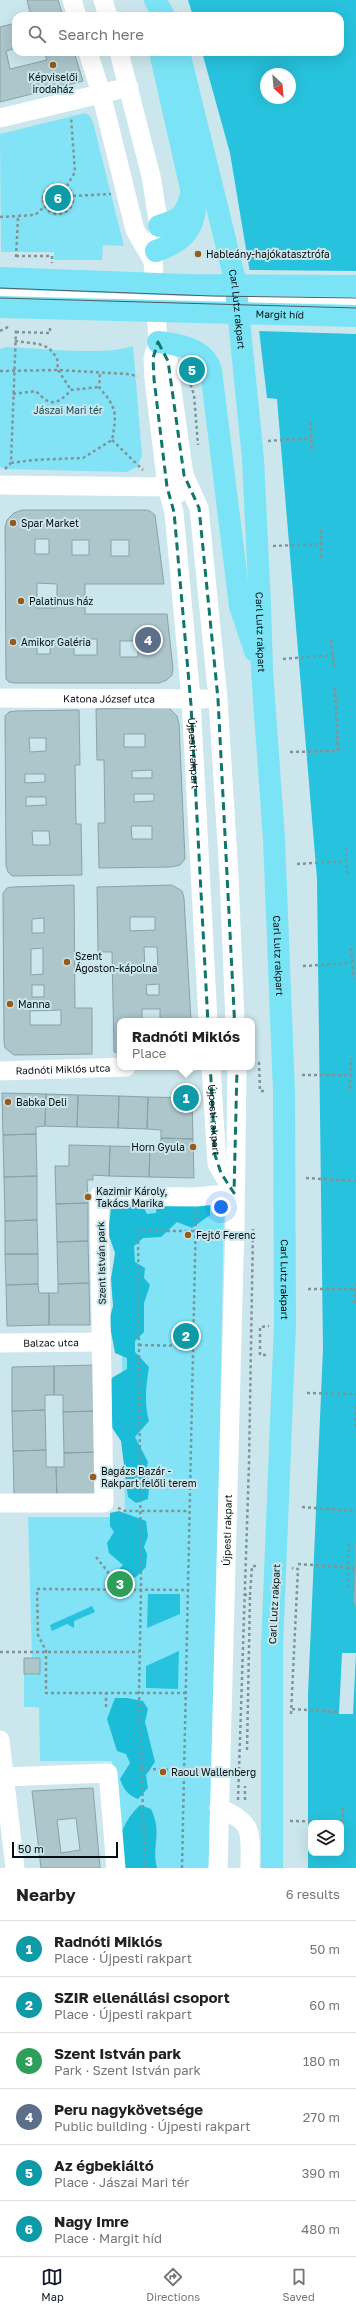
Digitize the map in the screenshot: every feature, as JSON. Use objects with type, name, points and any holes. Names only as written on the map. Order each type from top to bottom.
[{"type":"main road","points":[[149,0],[151,12]]},
{"type":"main road","points":[[156,0],[162,12]]},
{"type":"main road","points":[[155,256],[176,244],[186,234],[195,215],[192,190],[161,56]]},
{"type":"main road","name":"Carl Lutz rakpart","points":[[180,56],[235,280],[252,451],[262,671],[274,839],[282,1044],[285,1174],[285,1356],[272,1646],[272,1868]]},
{"type":"main road","points":[[159,226],[175,221],[183,215],[192,190]]},
{"type":"main road","points":[[10,261],[32,287]]},
{"type":"main road","name":"Margit híd","points":[[0,278],[32,287],[132,284],[356,286]]},
{"type":"main road","name":"Margit híd","points":[[3,306],[132,311],[356,316]]},
{"type":"main road","points":[[158,342],[197,351],[206,358],[211,370],[240,606],[262,671]]},
{"type":"street","points":[[72,0],[76,12]]},
{"type":"street","points":[[103,0],[107,12]]},
{"type":"street","points":[[89,56],[101,93],[135,230],[155,256]]},
{"type":"street","points":[[120,56],[130,87],[151,176],[159,226],[155,256],[158,342],[153,358],[154,379],[167,487]]},
{"type":"street","points":[[0,118],[130,87]]},
{"type":"street","name":"Margit híd","points":[[132,284],[212,300]]},
{"type":"street","name":"Margit híd","points":[[3,306],[32,287]]},
{"type":"street","name":"Margit híd","points":[[0,288],[32,287],[212,300],[356,303]]},
{"type":"street","name":"Margit híd","points":[[132,311],[212,300]]},
{"type":"street","points":[[158,342],[168,361],[184,475],[199,508],[218,699],[229,876],[235,1018]]},
{"type":"street","points":[[0,485],[167,487],[185,496],[199,508]]},
{"type":"street","name":"Újpesti rakpart","points":[[167,487],[174,512],[191,699],[208,1018]]},
{"type":"street","name":"Katona József utca","points":[[0,698],[218,699]]},
{"type":"street","name":"Radnóti Miklós utca","points":[[0,1071],[117,1067]]},
{"type":"street","name":"Újpesti rakpart","points":[[211,1070],[217,1164],[234,1193]]},
{"type":"street","name":"Újpesti rakpart","points":[[218,1868],[235,1223],[234,1193],[237,1070]]},
{"type":"street","name":"Szent István park","points":[[104,1503],[99,1196],[196,1197],[234,1193]]},
{"type":"street","name":"Balzac utca","points":[[0,1343],[102,1342]]},
{"type":"street","points":[[0,1503],[104,1503]]},
{"type":"street","points":[[0,1740],[4,1777],[5,1836],[15,1868]]},
{"type":"street","points":[[4,1777],[108,1773],[116,1868]]},
{"type":"street","points":[[219,1808],[241,1808],[244,1822],[249,1831],[250,1868]]},
{"type":"path","points":[[0,217],[35,215],[46,208],[63,191],[75,172],[72,135]]},
{"type":"path","points":[[61,183],[67,186],[73,196],[72,204],[68,211],[60,214],[52,213],[46,208],[43,201],[47,188],[61,183]]},
{"type":"path","points":[[73,196],[102,195]]},
{"type":"path","points":[[18,216],[10,261],[52,256],[52,260]]},
{"type":"path","points":[[11,463],[16,331],[50,333],[50,329]]},
{"type":"path","points":[[16,341],[39,344],[49,348],[57,358],[58,370],[71,390]]},
{"type":"path","points":[[0,371],[58,370],[138,376]]},
{"type":"path","points":[[0,474],[11,463],[33,460],[83,458],[112,440],[116,420],[112,402],[99,387],[100,373]]},
{"type":"path","points":[[13,394],[36,391],[45,401],[54,403],[63,398],[71,390],[99,387]]},
{"type":"path","points":[[310,422],[312,451]]},
{"type":"path","points":[[266,441],[311,438]]},
{"type":"path","points":[[112,440],[146,473]]},
{"type":"path","points":[[320,530],[321,558]]},
{"type":"path","points":[[273,546],[321,544]]},
{"type":"path","points":[[331,640],[335,670]]},
{"type":"path","points":[[283,659],[333,655]]},
{"type":"path","points":[[290,752],[338,751],[335,688]]},
{"type":"path","points":[[346,847],[347,876]]},
{"type":"path","points":[[298,864],[347,861]]},
{"type":"path","points":[[351,948],[354,979]]},
{"type":"path","points":[[303,966],[352,963]]},
{"type":"path","points":[[350,1089],[351,1058]]},
{"type":"path","points":[[255,1064],[259,1063],[260,1091]]},
{"type":"path","points":[[302,1075],[350,1075]]},
{"type":"path","points":[[306,1178],[356,1181]]},
{"type":"path","points":[[182,1868],[196,1197]]},
{"type":"path","points":[[241,1808],[244,1595],[252,1347],[253,1221]]},
{"type":"path","points":[[145,1868],[139,1694],[141,1589],[138,1231],[195,1231]]},
{"type":"path","points":[[355,1303],[356,1284]]},
{"type":"path","points":[[308,1289],[356,1289]]},
{"type":"path","points":[[260,1327],[260,1355]]},
{"type":"path","points":[[139,1345],[193,1346]]},
{"type":"path","points":[[307,1393],[356,1394]]},
{"type":"path","points":[[356,1406],[356,1427]]},
{"type":"path","points":[[104,1503],[125,1511],[190,1511]]},
{"type":"path","points":[[302,1506],[356,1511]]},
{"type":"path","points":[[348,1544],[348,1588]]},
{"type":"path","points":[[96,1558],[108,1572],[108,1589]]},
{"type":"path","points":[[298,1564],[355,1568]]},
{"type":"path","points":[[291,1716],[298,1569]]},
{"type":"path","points":[[247,1750],[251,1573]]},
{"type":"path","points":[[186,1693],[46,1693],[46,1651],[38,1635],[37,1589],[188,1590]]},
{"type":"path","points":[[244,1595],[250,1595]]},
{"type":"path","points":[[0,1652],[139,1652]]},
{"type":"path","points":[[106,1693],[106,1707]]},
{"type":"path","points":[[292,1709],[339,1712]]},
{"type":"path","points":[[141,1769],[184,1770]]},
{"type":"path","points":[[241,1808],[245,1786]]},
{"type":"path","points":[[342,1820],[343,1807]]},
{"type":"path","points":[[290,1813],[290,1829]]},
{"type":"path","points":[[290,1821],[308,1821]]},
{"type":"highlighted area","points":[[158,342],[168,361],[184,475],[199,508],[218,699],[237,1069],[234,1193],[221,1173],[215,1155],[191,705],[174,512],[167,487],[154,379],[153,358]]},
{"type":"green space","points":[[85,113],[90,116],[93,122],[124,246],[103,245],[102,260],[54,260],[54,252],[1,252],[0,134]]},
{"type":"green space","name":"Jászai Mari tér","points":[[133,346],[142,456],[137,467],[127,472],[6,469],[0,467],[0,349],[6,347],[71,351],[106,351]]},
{"type":"green space","points":[[119,1205],[224,1206],[212,1868],[121,1868],[112,1761],[40,1761],[39,1707],[24,1707],[24,1658],[32,1658],[28,1517],[125,1517]]},
{"type":"shaded area","points":[[188,0],[356,0],[356,1868],[308,1868],[308,1856],[344,1856],[344,1820],[308,1820],[308,1695],[323,1349],[317,879],[277,399],[267,398],[258,321],[230,153],[203,56],[344,56],[344,12],[192,12]]},
{"type":"shaded area","points":[[157,1201],[210,1203],[210,1215],[192,1228],[177,1222],[161,1237],[143,1238],[134,1246],[135,1262],[145,1268],[144,1278],[150,1285],[144,1303],[144,1332],[135,1341],[135,1352],[149,1367],[146,1407],[149,1421],[135,1437],[148,1462],[145,1476],[149,1487],[148,1499],[136,1503],[128,1497],[121,1441],[111,1426],[110,1379],[127,1369],[127,1358],[115,1353],[109,1321],[113,1306],[111,1279],[115,1253],[108,1233],[111,1208],[114,1202],[143,1206],[147,1214],[156,1213]]},
{"type":"shaded area","points":[[119,1511],[146,1521],[148,1536],[144,1547],[147,1554],[146,1567],[136,1577],[125,1580],[116,1572],[123,1565],[109,1553],[107,1543],[114,1532],[110,1526],[110,1513]]},
{"type":"shaded area","points":[[148,1594],[180,1594],[180,1614],[147,1628]]},
{"type":"shaded area","points":[[92,1606],[95,1612],[74,1621],[74,1628],[67,1624],[52,1631],[50,1625]]},
{"type":"shaded area","points":[[179,1651],[178,1689],[146,1688],[146,1666]]},
{"type":"shaded area","points":[[115,1698],[127,1698],[143,1701],[148,1709],[145,1722],[155,1762],[146,1775],[148,1788],[138,1799],[127,1792],[120,1779],[130,1763],[126,1754],[117,1751],[107,1719]]},
{"type":"shaded area","points":[[140,1805],[151,1809],[154,1818],[157,1833],[155,1853],[157,1868],[119,1868],[118,1849],[121,1834],[128,1819]]},
{"type":"pier","points":[[249,270],[356,271],[356,334],[257,331]]},
{"type":"pier","points":[[342,1653],[356,1653],[353,1714],[339,1714]]},
{"type":"building","points":[[27,0],[58,0],[62,12],[30,12]]},
{"type":"building","name":"Képviselői irodaház","points":[[12,24],[12,49],[6,51],[10,69],[47,60],[46,56],[75,56],[83,81],[0,102],[0,27]]},
{"type":"building","name":"Palatinus ház","points":[[22,510],[146,510],[155,515],[164,584],[85,584],[85,614],[167,614],[173,669],[172,675],[167,680],[159,683],[15,683],[9,682],[6,679],[5,527],[7,520],[14,513]],"holes":[[[35,539],[49,539],[49,554],[35,554]],[[72,540],[89,540],[89,555],[72,555]],[[111,540],[129,540],[129,556],[111,556]],[[37,583],[57,584],[57,608],[37,608]],[[37,639],[51,639],[50,654],[37,654]],[[74,639],[97,639],[97,655],[74,655]],[[120,641],[138,641],[138,657],[120,657]]]},
{"type":"building","points":[[168,707],[177,716],[179,724],[185,859],[180,865],[171,867],[99,868],[98,823],[105,823],[104,760],[97,760],[96,709]],"holes":[[[124,734],[145,734],[145,747],[124,747]],[[152,770],[152,778],[132,778],[132,771]],[[134,794],[154,794],[154,801],[134,802]],[[131,826],[152,826],[152,839],[132,839]]]},
{"type":"building","points":[[79,710],[80,765],[75,765],[76,824],[81,824],[82,875],[12,876],[8,872],[6,866],[5,716],[9,712]],"holes":[[[29,738],[46,738],[46,751],[30,752]],[[25,774],[45,774],[45,782],[25,783]],[[26,797],[46,797],[46,805],[26,806]],[[32,831],[49,831],[50,845],[33,845]]]},
{"type":"building","points":[[74,885],[75,1008],[92,1008],[92,1054],[14,1055],[5,1048],[3,893],[7,888]],"holes":[[[44,918],[44,933],[32,933],[32,919]],[[43,948],[43,974],[31,975],[31,949]],[[32,985],[44,985],[44,997],[32,997]],[[61,1010],[61,1025],[30,1025],[30,1011]]]},
{"type":"building","points":[[172,885],[182,891],[184,898],[191,1018],[160,1018],[160,1009],[142,1009],[142,1018],[117,1018],[117,1052],[114,1052],[112,952],[98,952],[97,887]],"holes":[[[130,917],[155,917],[155,930],[130,931]],[[144,947],[157,947],[158,970],[145,971]],[[159,984],[159,995],[147,995],[146,985]]]},
{"type":"building","points":[[2,1093],[46,1094],[45,1126],[36,1127],[36,1134],[3,1135]]},
{"type":"building","points":[[46,1094],[78,1095],[77,1127],[45,1126]]},
{"type":"building","points":[[78,1095],[119,1096],[118,1128],[77,1127]]},
{"type":"building","points":[[119,1096],[148,1097],[147,1129],[118,1128]]},
{"type":"building","points":[[148,1097],[192,1098],[193,1139],[161,1138],[161,1130],[147,1129]]},
{"type":"building","points":[[36,1134],[37,1176],[4,1177],[3,1135]]},
{"type":"building","points":[[161,1138],[193,1139],[194,1178],[149,1177],[150,1147],[160,1147]]},
{"type":"building","points":[[69,1145],[110,1146],[109,1176],[93,1175],[93,1180],[87,1180],[88,1203],[56,1204],[55,1166],[69,1166]]},
{"type":"building","points":[[110,1146],[150,1147],[149,1177],[109,1176]]},
{"type":"building","points":[[37,1176],[37,1220],[5,1221],[4,1177]]},
{"type":"building","points":[[88,1203],[88,1241],[57,1242],[56,1204]]},
{"type":"building","points":[[37,1220],[38,1254],[5,1254],[5,1221]]},
{"type":"building","points":[[88,1241],[89,1283],[58,1284],[57,1242]]},
{"type":"building","points":[[5,1254],[38,1254],[38,1284],[6,1285]]},
{"type":"building","points":[[89,1283],[90,1325],[49,1325],[49,1293],[58,1293],[58,1284]]},
{"type":"building","points":[[38,1284],[39,1293],[49,1293],[49,1325],[7,1326],[6,1285]]},
{"type":"building","points":[[95,1365],[96,1411],[63,1412],[63,1395],[54,1395],[54,1366]]},
{"type":"building","points":[[54,1366],[54,1395],[45,1395],[45,1410],[12,1411],[12,1367]]},
{"type":"building","points":[[45,1410],[46,1450],[13,1451],[12,1411]]},
{"type":"building","points":[[96,1411],[97,1452],[64,1453],[63,1412]]},
{"type":"building","points":[[46,1450],[46,1467],[56,1467],[57,1498],[14,1498],[13,1451]]},
{"type":"building","points":[[97,1452],[97,1497],[57,1498],[56,1467],[64,1467],[64,1453]]},
{"type":"building","points":[[356,1542],[356,1608],[354,1601]]},
{"type":"building","points":[[24,1658],[40,1658],[40,1674],[24,1674]]},
{"type":"building","points":[[93,1788],[100,1868],[41,1868],[32,1791]],"holes":[[[76,1818],[80,1850],[61,1853],[57,1820]]]},
{"type":"tram line","points":[[0,288],[212,296],[356,298]]},
{"type":"tram line","points":[[0,298],[356,308]]},
{"type":"place","name":"Képviselői irodaház","points":[[53,65]]},
{"type":"place","name":"Nagy Imre","points":[[58,198]]},
{"type":"place","name":"Hableány-hajókatasztrófa","points":[[198,254]]},
{"type":"place","name":"Az égbekiáltó","points":[[192,370]]},
{"type":"place","name":"Spar Market","points":[[13,523]]},
{"type":"place","name":"Palatinus ház","points":[[21,601]]},
{"type":"place","name":"Peru nagykövetsége","points":[[148,640]]},
{"type":"place","name":"Amikor Galéria","points":[[13,642]]},
{"type":"place","name":"Szent Ágoston-kápolna","points":[[67,962]]},
{"type":"place","name":"Manna","points":[[10,1004]]},
{"type":"place","name":"Radnóti Miklós","points":[[186,1098]]},
{"type":"place","name":"Babka Deli","points":[[8,1102]]},
{"type":"place","name":"Horn Gyula","points":[[193,1147]]},
{"type":"place","name":"Kazimir Károly, Takács Marika","points":[[88,1197]]},
{"type":"place","name":"Fejtő Ferenc","points":[[188,1235]]},
{"type":"place","name":"SZIR ellenállási csoport","points":[[186,1336]]},
{"type":"place","name":"Bagázs Bazár - Rakpart felőli terem","points":[[93,1477]]},
{"type":"place","name":"Szent István park","points":[[120,1584]]},
{"type":"place","name":"Raoul Wallenberg","points":[[163,1772]]}]
